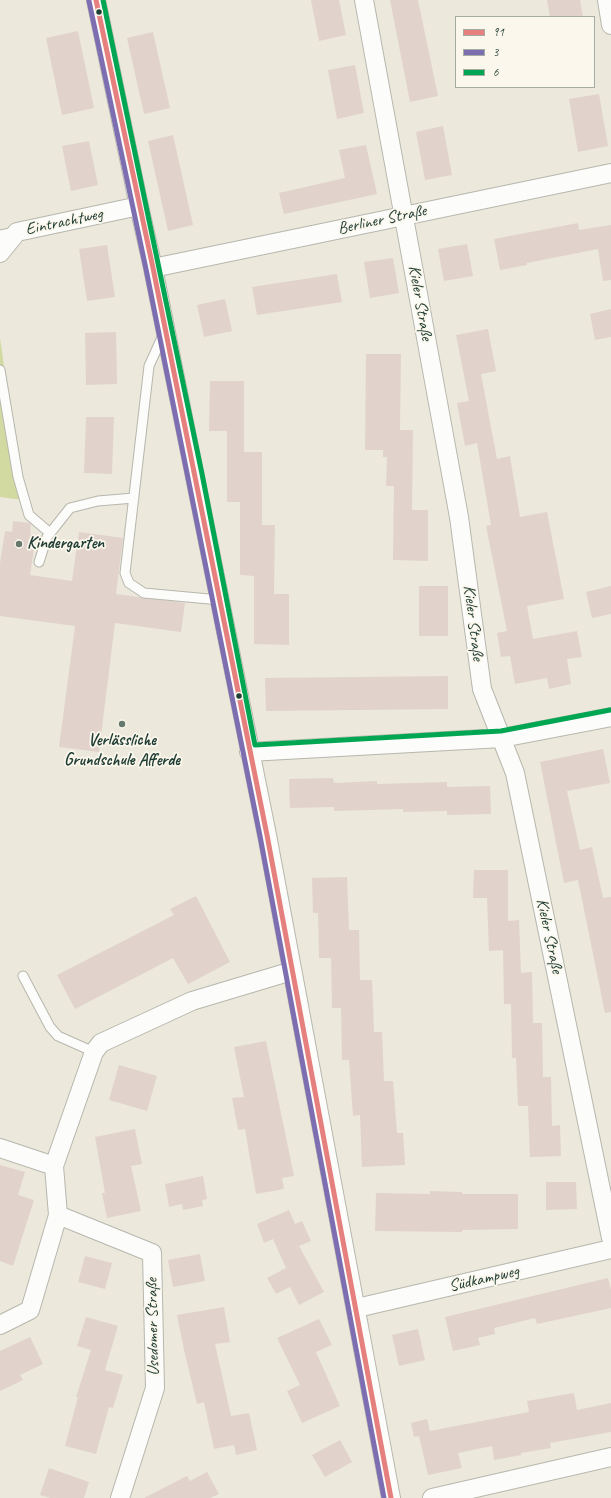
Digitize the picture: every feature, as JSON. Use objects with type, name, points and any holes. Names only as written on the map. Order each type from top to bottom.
[{"type":"street","points":[[96,0],[153,268],[249,752],[267,835],[357,1308],[391,1498]]},
{"type":"street","name":"Kieler Straße","points":[[364,0],[459,517],[482,689],[515,773],[611,1238]]},
{"type":"street","points":[[607,0],[611,25]]},
{"type":"street","name":"Berliner Straße","points":[[153,268],[611,173]]},
{"type":"street","name":"Eintrachtweg","points":[[0,253],[8,234],[139,206]]},
{"type":"street","points":[[249,752],[502,738],[611,717]]},
{"type":"street","points":[[0,1325],[30,1310],[58,1215],[54,1166],[94,1052],[101,1043],[192,1002],[292,971]]},
{"type":"street","points":[[0,1148],[54,1166]]},
{"type":"street","name":"Usedomer Straße","points":[[58,1215],[152,1253],[154,1388],[120,1498]]},
{"type":"street","name":"Südkampweg","points":[[357,1308],[611,1249]]},
{"type":"street","points":[[432,1498],[611,1457]]},
{"type":"lane","points":[[165,330],[149,366],[125,573],[129,583],[144,593],[220,600]]},
{"type":"lane","points":[[0,370],[18,477],[29,515],[50,533]]},
{"type":"lane","points":[[39,562],[47,537],[70,508],[98,501],[134,498]]},
{"type":"lane","points":[[23,976],[50,1027],[58,1036],[94,1052]]},
{"type":"green space","points":[[0,338],[23,500],[0,497]]},
{"type":"building","points":[[311,0],[339,0],[346,35],[319,41]]},
{"type":"building","points":[[390,0],[418,0],[438,96],[410,102]]},
{"type":"building","points":[[547,0],[580,0],[583,16],[550,16]]},
{"type":"building","points":[[78,31],[94,108],[62,115],[46,38]]},
{"type":"building","points":[[153,32],[170,108],[144,114],[127,38]]},
{"type":"building","points":[[355,65],[364,113],[337,119],[328,70]]},
{"type":"building","points":[[599,94],[608,146],[578,152],[569,99]]},
{"type":"building","points":[[443,126],[452,175],[425,180],[416,132]]},
{"type":"building","points":[[173,135],[193,225],[168,231],[148,141]]},
{"type":"building","points":[[89,141],[98,185],[71,191],[62,146]]},
{"type":"building","points":[[366,145],[377,194],[284,214],[279,193],[345,178],[339,150]]},
{"type":"building","points":[[578,223],[579,230],[611,225],[611,280],[603,281],[598,249],[500,270],[494,239]]},
{"type":"building","points":[[467,244],[473,276],[444,281],[438,249]]},
{"type":"building","points":[[107,245],[115,297],[87,301],[79,249]]},
{"type":"building","points":[[393,258],[399,293],[370,298],[364,262]]},
{"type":"building","points":[[337,274],[342,302],[257,315],[252,287]]},
{"type":"building","points":[[225,299],[232,331],[204,337],[197,305]]},
{"type":"building","points":[[611,309],[611,337],[595,340],[590,314]]},
{"type":"building","points":[[488,329],[496,371],[481,374],[497,459],[510,456],[520,517],[547,512],[564,599],[527,606],[533,639],[577,631],[582,657],[567,659],[571,684],[549,689],[547,678],[515,684],[510,656],[501,657],[497,633],[507,631],[486,526],[491,525],[477,443],[465,446],[457,403],[469,401],[456,335]]},
{"type":"building","points":[[116,332],[117,384],[86,385],[85,333]]},
{"type":"building","points":[[366,354],[401,354],[400,430],[413,430],[412,510],[428,510],[428,561],[393,560],[394,486],[386,486],[387,457],[383,457],[383,450],[365,450]]},
{"type":"building","points":[[210,381],[244,381],[244,452],[262,452],[262,525],[275,525],[274,594],[289,594],[289,645],[254,644],[254,576],[240,575],[240,502],[227,502],[227,431],[209,431]]},
{"type":"building","points":[[86,417],[114,417],[112,474],[84,473]]},
{"type":"building","points":[[13,521],[29,523],[31,525],[30,534],[36,535],[30,575],[72,581],[79,532],[123,538],[116,594],[185,603],[181,632],[115,623],[99,752],[59,747],[75,626],[0,616],[0,563],[5,531],[12,532]]},
{"type":"building","points":[[419,586],[448,586],[448,636],[419,636]]},
{"type":"building","points":[[611,586],[611,614],[592,618],[586,592]]},
{"type":"building","points":[[448,676],[448,709],[266,711],[265,678]]},
{"type":"building","points":[[603,749],[610,783],[567,791],[580,850],[592,847],[603,898],[611,897],[611,1012],[605,1013],[578,880],[564,883],[540,762]]},
{"type":"building","points":[[333,778],[334,783],[377,781],[377,784],[447,782],[447,787],[490,786],[491,814],[447,815],[447,811],[403,812],[403,809],[334,811],[334,807],[290,808],[289,779]]},
{"type":"building","points":[[474,870],[508,870],[508,921],[519,920],[521,973],[532,972],[533,1023],[542,1023],[543,1077],[551,1077],[552,1126],[560,1125],[561,1156],[530,1157],[528,1106],[518,1106],[516,1058],[512,1058],[511,1004],[504,1004],[503,950],[489,951],[487,898],[473,898]]},
{"type":"building","points":[[347,877],[349,930],[359,930],[360,980],[372,980],[374,1032],[382,1032],[384,1081],[393,1081],[397,1133],[403,1133],[405,1165],[362,1167],[360,1115],[353,1116],[349,1060],[342,1060],[341,1008],[332,1008],[331,958],[319,958],[318,913],[313,913],[312,878]]},
{"type":"building","points":[[196,896],[230,962],[188,984],[173,958],[75,1009],[57,975],[174,915],[170,909]]},
{"type":"building","points":[[266,1041],[294,1176],[282,1178],[284,1189],[256,1194],[245,1129],[238,1130],[232,1098],[244,1097],[234,1047]]},
{"type":"building","points":[[119,1065],[157,1076],[147,1111],[109,1100]]},
{"type":"building","points":[[135,1129],[142,1164],[131,1166],[141,1211],[107,1218],[102,1193],[105,1193],[95,1137]]},
{"type":"building","points":[[0,1165],[25,1172],[18,1195],[34,1200],[13,1266],[0,1261]]},
{"type":"building","points":[[203,1176],[207,1199],[202,1200],[203,1206],[183,1210],[182,1204],[169,1207],[165,1184]]},
{"type":"building","points":[[546,1182],[576,1182],[577,1209],[546,1210]]},
{"type":"building","points":[[430,1191],[462,1192],[462,1194],[518,1194],[518,1229],[462,1230],[462,1232],[375,1231],[376,1193],[430,1194]]},
{"type":"building","points":[[289,1210],[295,1224],[302,1221],[311,1241],[299,1246],[324,1292],[299,1305],[290,1287],[276,1294],[267,1278],[286,1268],[273,1239],[264,1243],[257,1224]]},
{"type":"building","points":[[200,1254],[205,1281],[173,1287],[168,1260]]},
{"type":"building","points":[[85,1256],[112,1263],[105,1289],[78,1282]]},
{"type":"building","points":[[608,1278],[611,1290],[611,1308],[537,1324],[535,1318],[494,1328],[495,1334],[478,1338],[480,1345],[453,1351],[445,1317]]},
{"type":"building","points":[[224,1307],[230,1342],[215,1344],[231,1416],[249,1413],[257,1450],[236,1455],[234,1445],[214,1449],[204,1402],[197,1404],[177,1315]]},
{"type":"building","points":[[86,1317],[118,1326],[105,1370],[123,1375],[113,1408],[109,1407],[96,1454],[65,1446],[78,1397],[76,1397],[91,1350],[77,1346]]},
{"type":"building","points":[[319,1319],[332,1345],[316,1352],[340,1406],[302,1423],[287,1391],[300,1385],[277,1338]]},
{"type":"building","points":[[418,1329],[425,1360],[399,1366],[392,1335]]},
{"type":"building","points":[[30,1337],[43,1364],[20,1375],[23,1380],[0,1391],[0,1351]]},
{"type":"building","points":[[574,1393],[577,1410],[611,1403],[611,1432],[550,1443],[551,1448],[521,1453],[521,1455],[494,1460],[492,1446],[458,1453],[462,1468],[428,1475],[419,1436],[414,1437],[411,1423],[427,1419],[430,1431],[529,1412],[527,1401]]},
{"type":"building","points":[[340,1440],[352,1462],[325,1477],[312,1455]]},
{"type":"building","points":[[49,1468],[89,1482],[84,1498],[50,1498],[40,1495]]},
{"type":"building","points":[[207,1472],[219,1494],[210,1498],[144,1498],[187,1476],[190,1481]]},
{"type":"transit line","name":"91","points":[[96,0],[153,268],[267,835],[391,1498]]},
{"type":"transit line","name":"6","points":[[103,0],[202,474],[255,745],[501,731],[610,710]]},
{"type":"transit line","name":"3","points":[[89,1],[146,269],[260,836],[384,1498]]},
{"type":"place","name":"Kindergarten","points":[[19,544]]},
{"type":"place","name":"Verlässliche Grundschule Afferde","points":[[122,724]]}]
